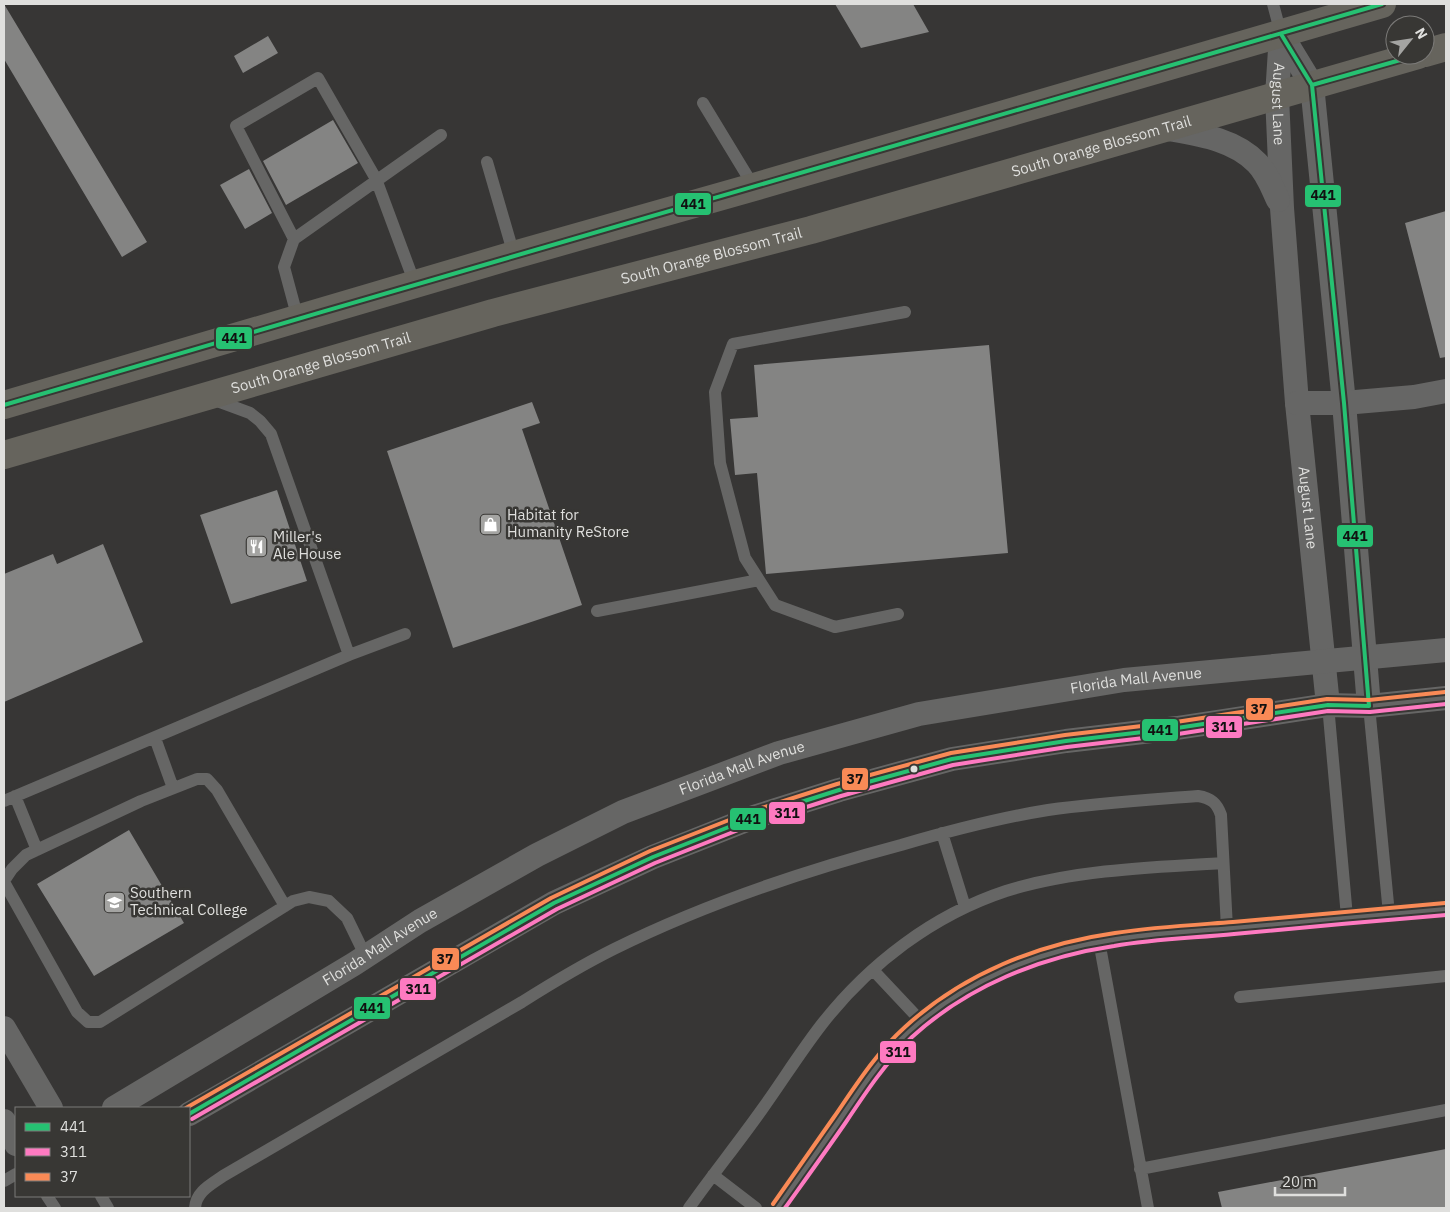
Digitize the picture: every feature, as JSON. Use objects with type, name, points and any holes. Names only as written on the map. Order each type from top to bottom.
[{"type":"main road","points":[[4,405],[514,255],[1382,4]]},
{"type":"main road","name":"South Orange Blossom Trail","points":[[4,455],[485,315],[812,230],[1385,64]]},
{"type":"street","name":"August Lane","points":[[1281,34],[1312,85],[1344,403],[1369,706]]},
{"type":"street","name":"August Lane","points":[[1281,34],[1277,96],[1282,208],[1297,403],[1328,706]]},
{"type":"street","points":[[1163,128],[1203,135],[1241,149],[1266,174],[1282,208]]},
{"type":"street","points":[[1297,403],[1344,403],[1414,397],[1446,391]]},
{"type":"street","name":"Florida Mall Avenue","points":[[116,1107],[366,957],[428,917],[529,859],[623,812],[779,753],[918,714],[1124,680],[1446,650]]},
{"type":"street","points":[[190,1113],[554,903],[653,857],[754,817],[839,790],[952,759],[1066,740],[1177,728],[1328,706],[1369,706],[1446,698]]},
{"type":"street","points":[[4,1028],[50,1107]]},
{"type":"street","points":[[4,1121],[15,1142]]},
{"type":"lane","points":[[1273,4],[1281,34]]},
{"type":"lane","points":[[294,239],[236,126],[318,78],[376,180],[415,284]]},
{"type":"lane","points":[[703,103],[754,187]]},
{"type":"lane","points":[[298,318],[284,267],[294,239],[441,135]]},
{"type":"lane","points":[[487,162],[514,255]]},
{"type":"lane","points":[[898,614],[835,627],[775,605],[745,558],[720,463],[715,392],[733,344],[905,312]]},
{"type":"lane","points":[[205,396],[250,413],[271,434],[349,655]]},
{"type":"lane","points":[[597,611],[759,580]]},
{"type":"lane","points":[[38,850],[9,798],[349,655],[405,634]]},
{"type":"lane","points":[[1328,706],[1347,918]]},
{"type":"lane","points":[[1369,706],[1389,914]]},
{"type":"lane","points":[[155,738],[173,788]]},
{"type":"lane","points":[[285,906],[217,790],[208,779],[198,778],[141,801],[26,855],[12,869],[4,881],[77,1012],[88,1022],[100,1022],[293,901],[309,897],[329,901],[348,918],[366,957]]},
{"type":"lane","points":[[195,1208],[199,1195],[223,1176],[554,982],[615,949],[742,895],[850,859],[942,833],[1047,810],[1128,801],[1206,797],[1218,807],[1221,815],[1227,928]]},
{"type":"lane","points":[[942,833],[965,907]]},
{"type":"lane","points":[[689,1208],[822,1024],[873,970],[918,934],[965,907],[1009,890],[1046,881],[1102,872],[1223,863]]},
{"type":"lane","points":[[778,1208],[871,1074],[896,1044],[921,1021],[955,996],[996,974],[1048,953],[1098,942],[1160,934],[1446,909]]},
{"type":"lane","points":[[1098,942],[1148,1208]]},
{"type":"lane","points":[[873,970],[921,1021]]},
{"type":"lane","points":[[1240,997],[1446,976]]},
{"type":"lane","points":[[1140,1169],[1446,1110]]},
{"type":"lane","points":[[4,1181],[15,1175]]},
{"type":"lane","points":[[713,1175],[756,1208]]},
{"type":"lane","points":[[48,1197],[55,1208]]},
{"type":"lane","points":[[102,1197],[108,1208]]},
{"type":"building","points":[[4,4],[147,242],[122,257],[4,59]]},
{"type":"building","points":[[835,4],[913,4],[929,32],[861,48]]},
{"type":"building","points":[[268,36],[278,53],[243,73],[234,56]]},
{"type":"building","points":[[333,120],[358,163],[286,205],[263,161]]},
{"type":"building","points":[[249,169],[272,213],[245,229],[220,185]]},
{"type":"building","points":[[1446,211],[1446,357],[1440,358],[1405,223]]},
{"type":"building","points":[[989,345],[1008,553],[766,574],[757,473],[735,475],[730,419],[758,417],[754,365]]},
{"type":"building","points":[[532,402],[540,423],[522,429],[582,605],[453,648],[387,451]]},
{"type":"building","points":[[277,490],[307,581],[231,604],[200,515]]},
{"type":"building","points":[[103,544],[143,642],[4,702],[4,574],[53,554],[57,564]]},
{"type":"building","points":[[129,830],[184,923],[94,976],[37,884]]},
{"type":"building","points":[[1446,1149],[1446,1208],[1222,1208],[1218,1192]]},
{"type":"transit line","name":"441","points":[[4,405],[1382,4]]},
{"type":"transit line","name":"441","points":[[1281,34],[1312,85],[1344,403],[1369,706]]},
{"type":"transit line","name":"441","points":[[1312,85],[1385,64]]},
{"type":"transit line","name":"37","points":[[188,1107],[551,898],[650,851],[752,811],[837,784],[951,753],[1065,735],[1176,722],[1327,699],[1369,700],[1445,692]]},
{"type":"transit line","name":"311","points":[[192,1119],[557,909],[655,863],[756,823],[841,796],[953,765],[1067,747],[1178,734],[1328,711],[1370,712],[1446,704]]},
{"type":"transit line","name":"441","points":[[190,1113],[554,903],[653,857],[754,817],[839,790],[952,759],[1066,741],[1177,728],[1328,705],[1369,706]]},
{"type":"transit line","name":"37","points":[[773,1204],[867,1070],[895,1037],[927,1008],[976,977],[1002,964],[1057,945],[1130,931],[1445,903]]},
{"type":"transit line","name":"311","points":[[785,1208],[885,1067],[912,1037],[957,1003],[1006,976],[1059,958],[1086,951],[1129,944],[1446,915]]},
{"type":"place","name":"Habitat for Humanity ReStore","points":[[491,524]]},
{"type":"place","name":"Miller's Ale House","points":[[257,546]]},
{"type":"place","name":"Southern Technical College","points":[[114,902]]}]
